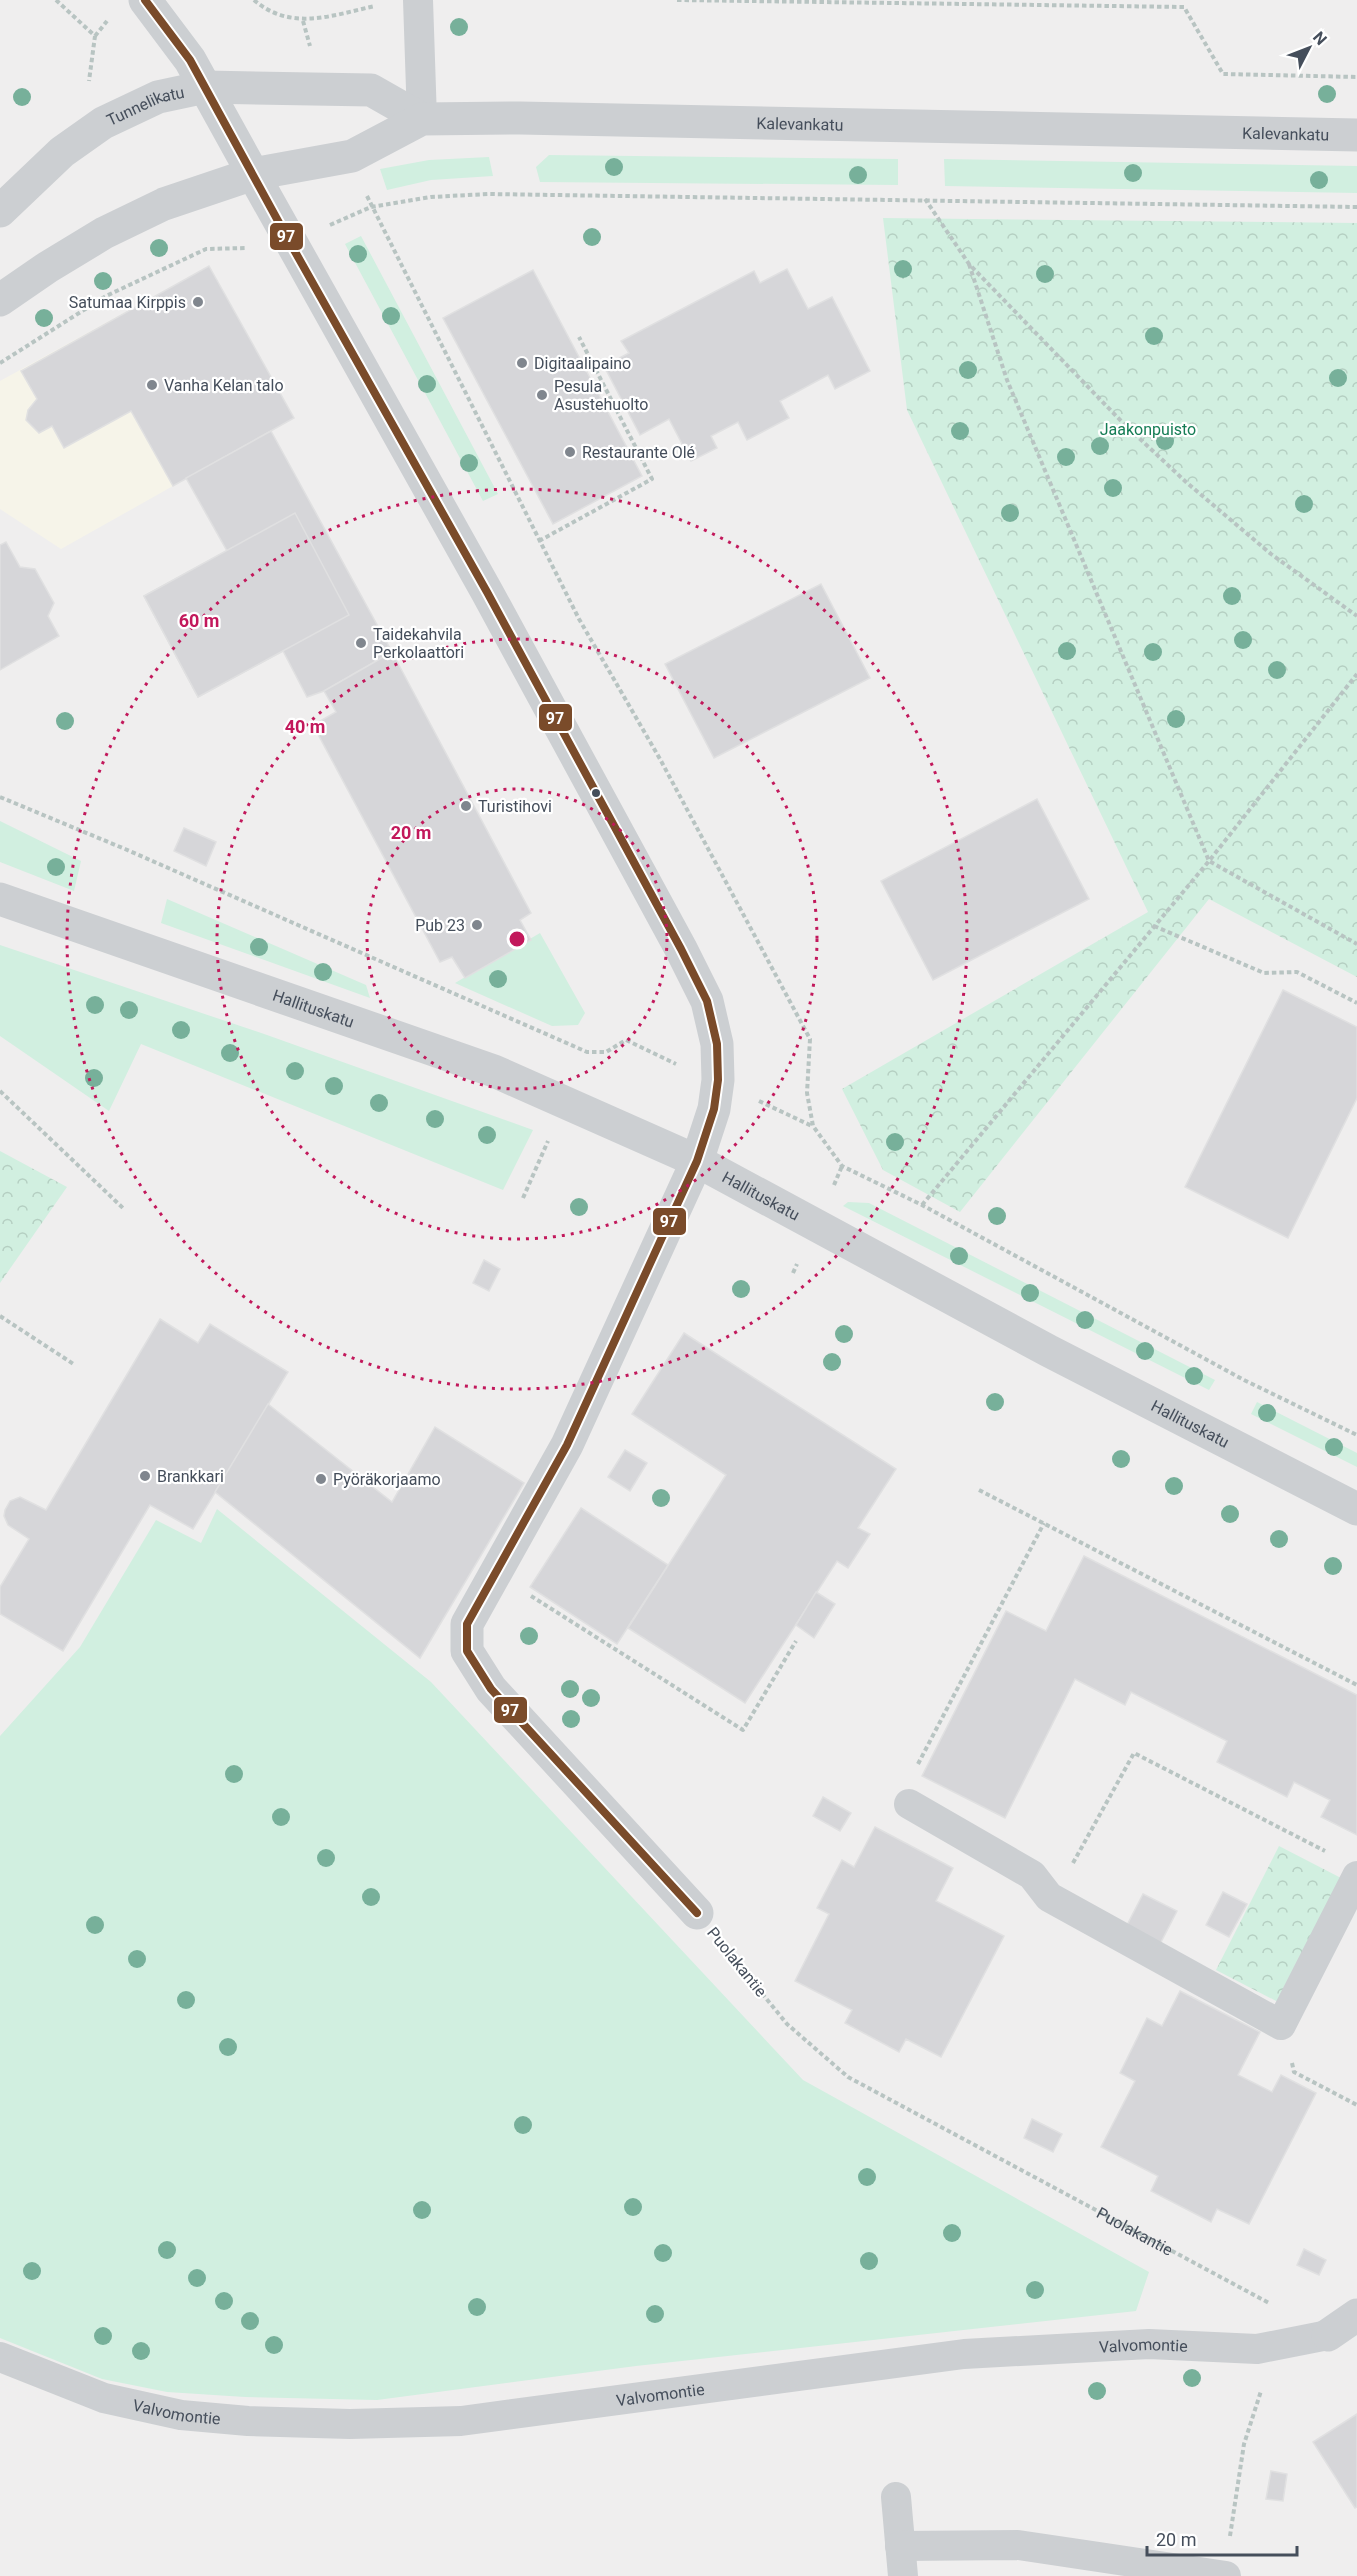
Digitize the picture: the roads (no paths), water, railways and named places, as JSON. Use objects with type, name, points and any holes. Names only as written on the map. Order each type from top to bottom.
[{"type":"street","name":"Puolakantie","points":[[145,0],[190,60],[487,592],[707,1001],[717,1044],[718,1080],[714,1108],[697,1161],[567,1445],[467,1624],[467,1651],[490,1689],[697,1913]]},
{"type":"street","name":"Tunnelikatu","points":[[0,211],[63,152],[103,123],[158,97],[205,87],[371,90],[422,119]]},
{"type":"street","name":"Kalevankatu","points":[[253,174],[352,156],[422,119],[520,118],[1357,135]]},
{"type":"street","points":[[0,300],[104,233],[164,204],[253,174]]},
{"type":"street","name":"Hallituskatu","points":[[0,899],[494,1071],[697,1161],[1049,1351],[1357,1509]]},
{"type":"street","points":[[1328,2335],[1357,2315]]},
{"type":"lane","points":[[418,0],[422,119]]},
{"type":"lane","points":[[909,1804],[1032,1875],[1049,1897],[1281,2025],[1346,1867]]},
{"type":"lane","name":"Valvomontie","points":[[0,2357],[104,2398],[181,2415],[248,2421],[350,2424],[461,2421],[964,2354],[1149,2344],[1257,2349],[1328,2335]]},
{"type":"lane","points":[[896,2497],[903,2576]]},
{"type":"lane","points":[[900,2546],[1018,2545],[1225,2576]]},
{"type":"place","name":"Satumaa Kirppis","points":[[198,302]]},
{"type":"place","name":"Digitaalipaino","points":[[522,363]]},
{"type":"place","name":"Vanha Kelan talo","points":[[152,385]]},
{"type":"place","name":"Pesula Asustehuolto","points":[[542,395]]},
{"type":"place","name":"Restaurante Olé","points":[[570,452]]},
{"type":"place","name":"Taidekahvila Perkolaattori","points":[[361,643]]},
{"type":"place","name":"Turistihovi","points":[[466,806]]},
{"type":"place","name":"Pub 23","points":[[477,925]]},
{"type":"place","name":"Brankkari","points":[[145,1476]]},
{"type":"place","name":"Pyöräkorjaamo","points":[[321,1479]]},
{"type":"park label","name":"Jaakonpuisto","points":[[1148,429]]}]
